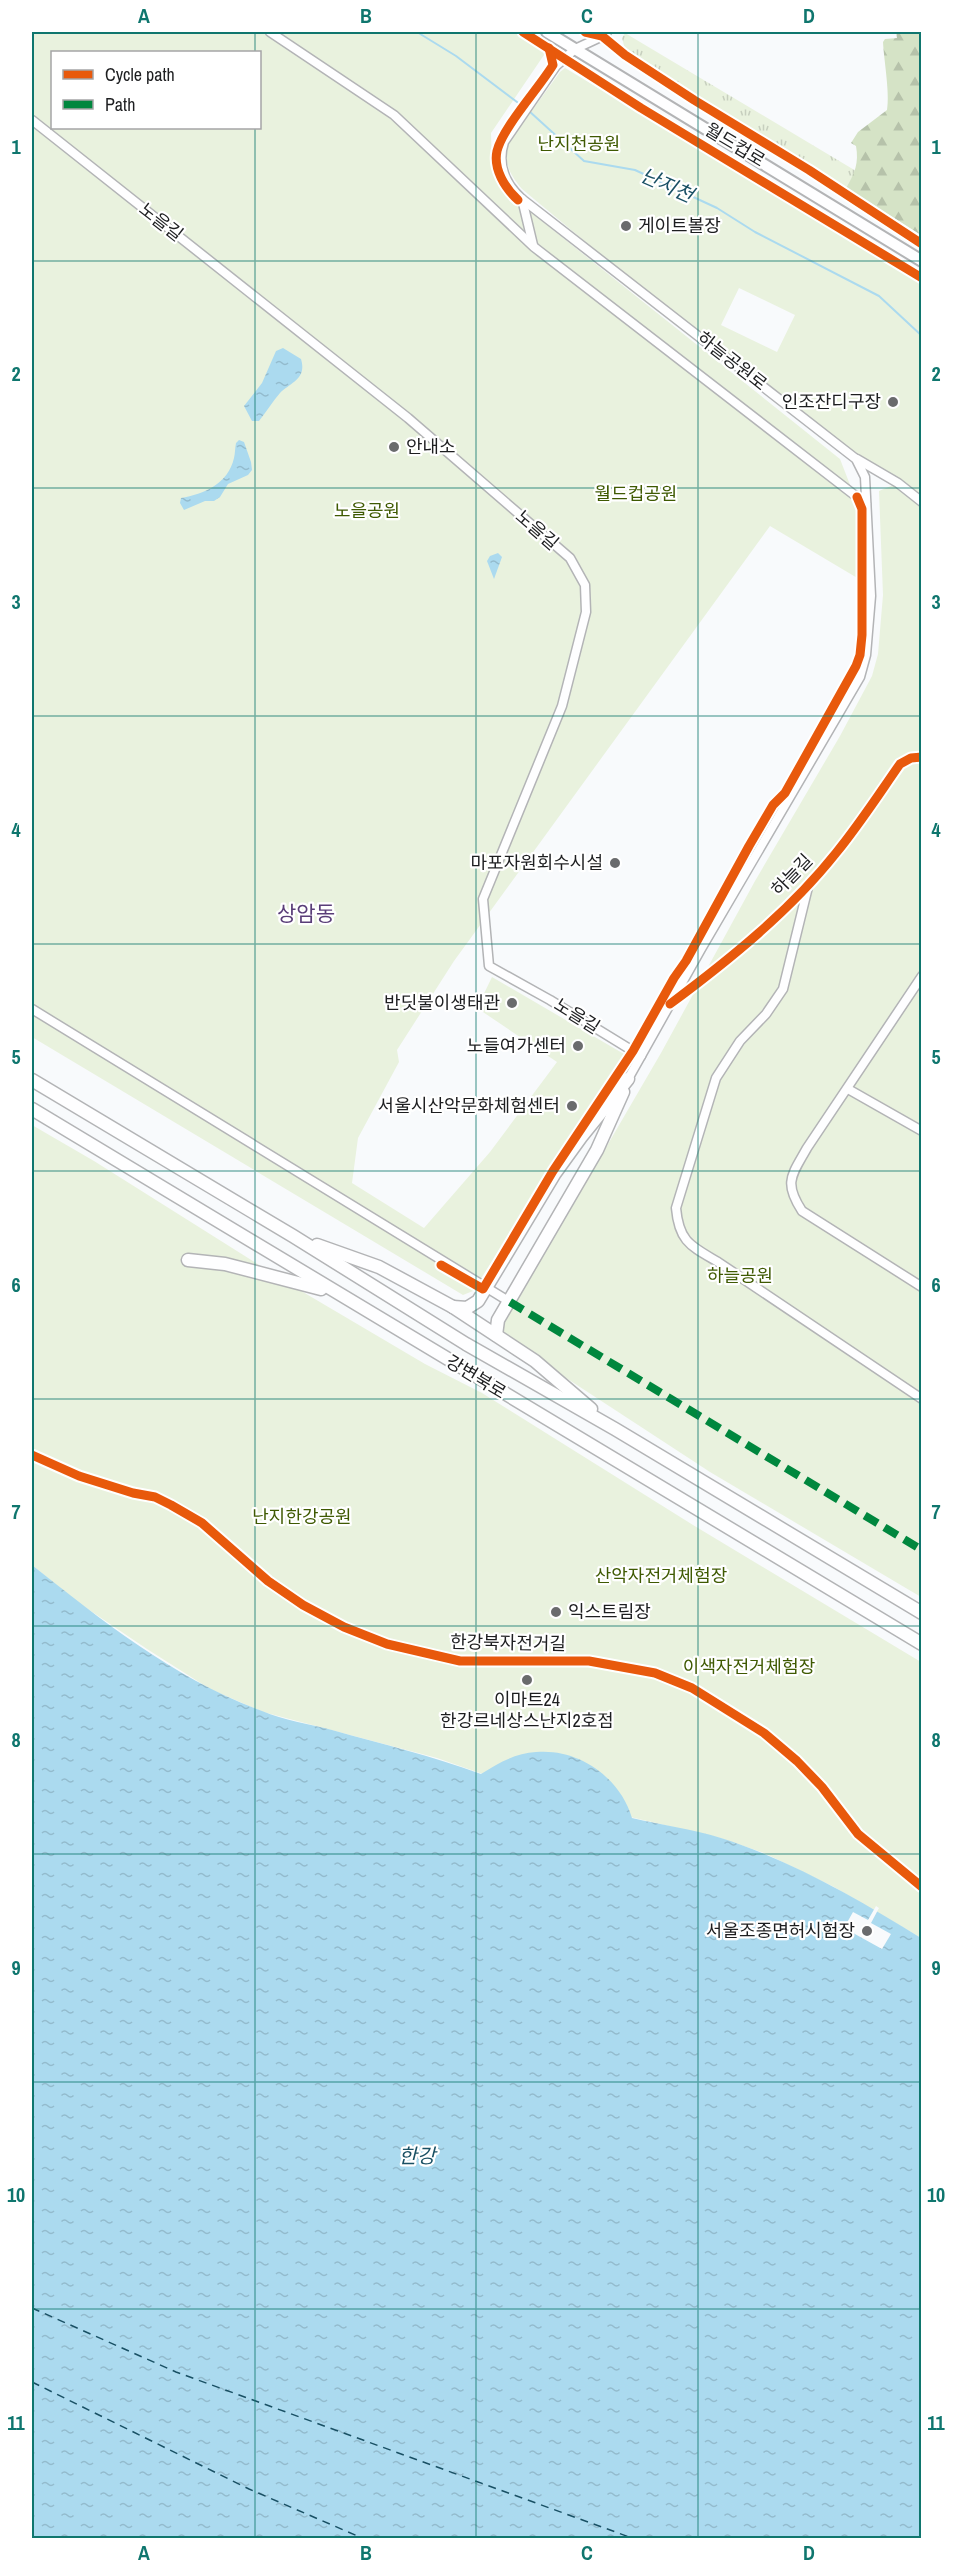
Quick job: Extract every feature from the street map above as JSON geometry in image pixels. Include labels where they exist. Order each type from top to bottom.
[{"type":"highway","points":[[453,1307],[467,1308],[478,1301],[555,1173],[628,1079]]},
{"type":"highway","points":[[496,1335],[498,1320],[598,1146],[628,1079]]},
{"type":"highway","name":"강변북로","points":[[32,1080],[294,1236],[466,1344],[615,1429],[921,1613]]},
{"type":"highway","name":"강변북로","points":[[32,1109],[921,1644]]},
{"type":"highway","points":[[581,1137],[594,1139],[598,1146]]},
{"type":"highway","points":[[294,1236],[379,1267],[453,1307],[535,1361],[615,1429]]},
{"type":"highway","points":[[188,1260],[225,1264],[337,1293]]},
{"type":"main road","name":"월드컵로","points":[[547,32],[921,261]]},
{"type":"street","points":[[270,32],[394,114],[534,247],[866,504]]},
{"type":"street","name":"하늘공원로","points":[[607,32],[575,49],[556,66],[504,142],[501,153],[502,171],[515,193],[856,459],[898,483],[921,502]]},
{"type":"street","name":"노을길","points":[[32,120],[408,418],[570,558],[585,585],[586,612],[562,706],[483,900],[489,966],[550,1000],[641,1056]]},
{"type":"street","points":[[522,199],[534,247]]},
{"type":"street","points":[[628,1079],[860,677],[866,655],[871,596],[865,477],[856,459]]},
{"type":"street","name":"하늘길","points":[[670,1004],[728,960],[809,883],[836,853],[900,764],[911,758],[921,757]]},
{"type":"street","points":[[809,883],[783,989],[766,1014],[740,1041],[716,1078],[676,1208],[677,1226],[688,1244],[921,1399]]},
{"type":"street","points":[[921,976],[807,1148],[791,1176],[792,1195],[802,1211],[921,1287]]},
{"type":"street","points":[[32,1009],[510,1302]]},
{"type":"street","points":[[848,1089],[921,1131]]},
{"type":"green space","name":"노을공원","points":[[32,32],[520,32],[548,49],[491,133],[492,172],[503,190],[840,459],[859,508],[859,579],[770,526],[454,961],[397,1050],[399,1062],[358,1138],[352,1183],[424,1228],[490,1152],[557,1062],[477,1008],[492,977],[624,1054],[473,1291],[463,1295],[32,1037]]},
{"type":"green space","points":[[896,32],[921,32],[921,235],[846,188],[857,163],[856,146],[851,143],[858,132],[887,110],[883,42],[885,39],[897,38]]},
{"type":"green space","points":[[625,33],[856,171],[846,188],[719,111],[625,49],[622,38]]},
{"type":"green space","name":"하늘공원","points":[[565,68],[921,282],[921,1597],[710,1472],[505,1338],[501,1328],[661,1053],[755,881],[840,736],[872,676],[878,654],[883,595],[879,491],[898,483],[856,459],[684,324],[522,189],[508,167],[509,142]],"holes":[[[739,288],[795,315],[777,352],[721,325]]]},
{"type":"green space","name":"난지한강공원","points":[[32,1125],[94,1161],[286,1282],[425,1364],[482,1393],[693,1525],[921,1662],[921,1938],[834,1887],[764,1853],[720,1838],[613,1813],[494,1778],[437,1758],[263,1712],[210,1689],[147,1649],[76,1601],[32,1565]]},
{"type":"water","points":[[283,348],[301,359],[300,376],[280,393],[259,421],[252,421],[244,406],[262,383],[276,351]]},
{"type":"water","points":[[239,440],[244,442],[252,470],[248,475],[228,484],[220,497],[214,501],[205,501],[184,510],[180,503],[181,498],[198,494],[214,486],[226,475],[231,467],[236,443]]},
{"type":"water","points":[[498,553],[502,557],[494,579],[487,561],[490,556]]},
{"type":"water","name":"한강","points":[[32,1565],[141,1647],[200,1683],[231,1698],[279,1717],[407,1750],[481,1774],[521,1754],[552,1752],[582,1760],[607,1778],[618,1790],[632,1818],[710,1835],[748,1847],[799,1869],[849,1895],[921,1938],[921,2538],[32,2538]]},
{"type":"pier","name":"서울조종면허시험장","points":[[876,1906],[879,1908],[871,1923],[891,1934],[882,1949],[844,1928],[853,1912],[868,1920]]},
{"type":"waterway","name":"난지천","points":[[417,32],[456,56],[525,108]]},
{"type":"waterway","name":"난지천","points":[[529,111],[584,161],[635,170],[717,208],[755,232],[879,296],[922,336]]},
{"type":"ferry route","points":[[32,2308],[176,2372],[632,2538]]},
{"type":"ferry route","points":[[32,2382],[249,2489],[362,2538]]},
{"type":"marked path","points":[[510,1302],[922,1550]]},
{"type":"cycle path","points":[[523,32],[641,108],[922,278]]},
{"type":"cycle path","points":[[585,32],[602,36],[625,55],[694,100],[809,170],[922,244]]},
{"type":"cycle path","points":[[518,200],[501,178],[497,165],[497,151],[506,131],[553,65],[549,48]]},
{"type":"cycle path","points":[[441,1265],[483,1289],[553,1171],[633,1051],[686,961],[749,846],[773,805],[785,793],[856,666],[860,655],[862,635],[862,509],[857,497]]},
{"type":"cycle path","points":[[670,1004],[779,915],[836,853],[900,764],[911,758],[922,757]]},
{"type":"cycle path","name":"한강북자전거길","points":[[32,1455],[79,1476],[133,1493],[155,1497],[171,1505],[202,1523],[268,1581],[303,1605],[344,1627],[387,1644],[460,1661],[589,1661],[655,1673],[692,1688],[764,1733],[797,1761],[822,1787],[858,1834],[922,1887]]},
{"type":"place","name":"게이트볼장","points":[[626,226]]},
{"type":"place","name":"인조잔디구장","points":[[893,402]]},
{"type":"place","name":"안내소","points":[[394,447]]},
{"type":"place","name":"마포자원회수시설","points":[[615,863]]},
{"type":"place","name":"반딧불이생태관","points":[[512,1003]]},
{"type":"place","name":"노들여가센터","points":[[578,1046]]},
{"type":"place","name":"서울시산악문화체험센터","points":[[572,1106]]},
{"type":"place","name":"익스트림장","points":[[556,1612]]},
{"type":"place","name":"이마트24 한강르네상스난지2호점","points":[[527,1680]]},
{"type":"place","name":"서울조종면허시험장","points":[[867,1931]]},
{"type":"district","name":"상암동","points":[[306,914]]},
{"type":"park label","name":"난지천공원","points":[[579,144]]},
{"type":"park label","name":"월드컵공원","points":[[636,494]]},
{"type":"park label","name":"산악자전거체험장","points":[[661,1576]]},
{"type":"park label","name":"이색자전거체험장","points":[[749,1667]]}]
